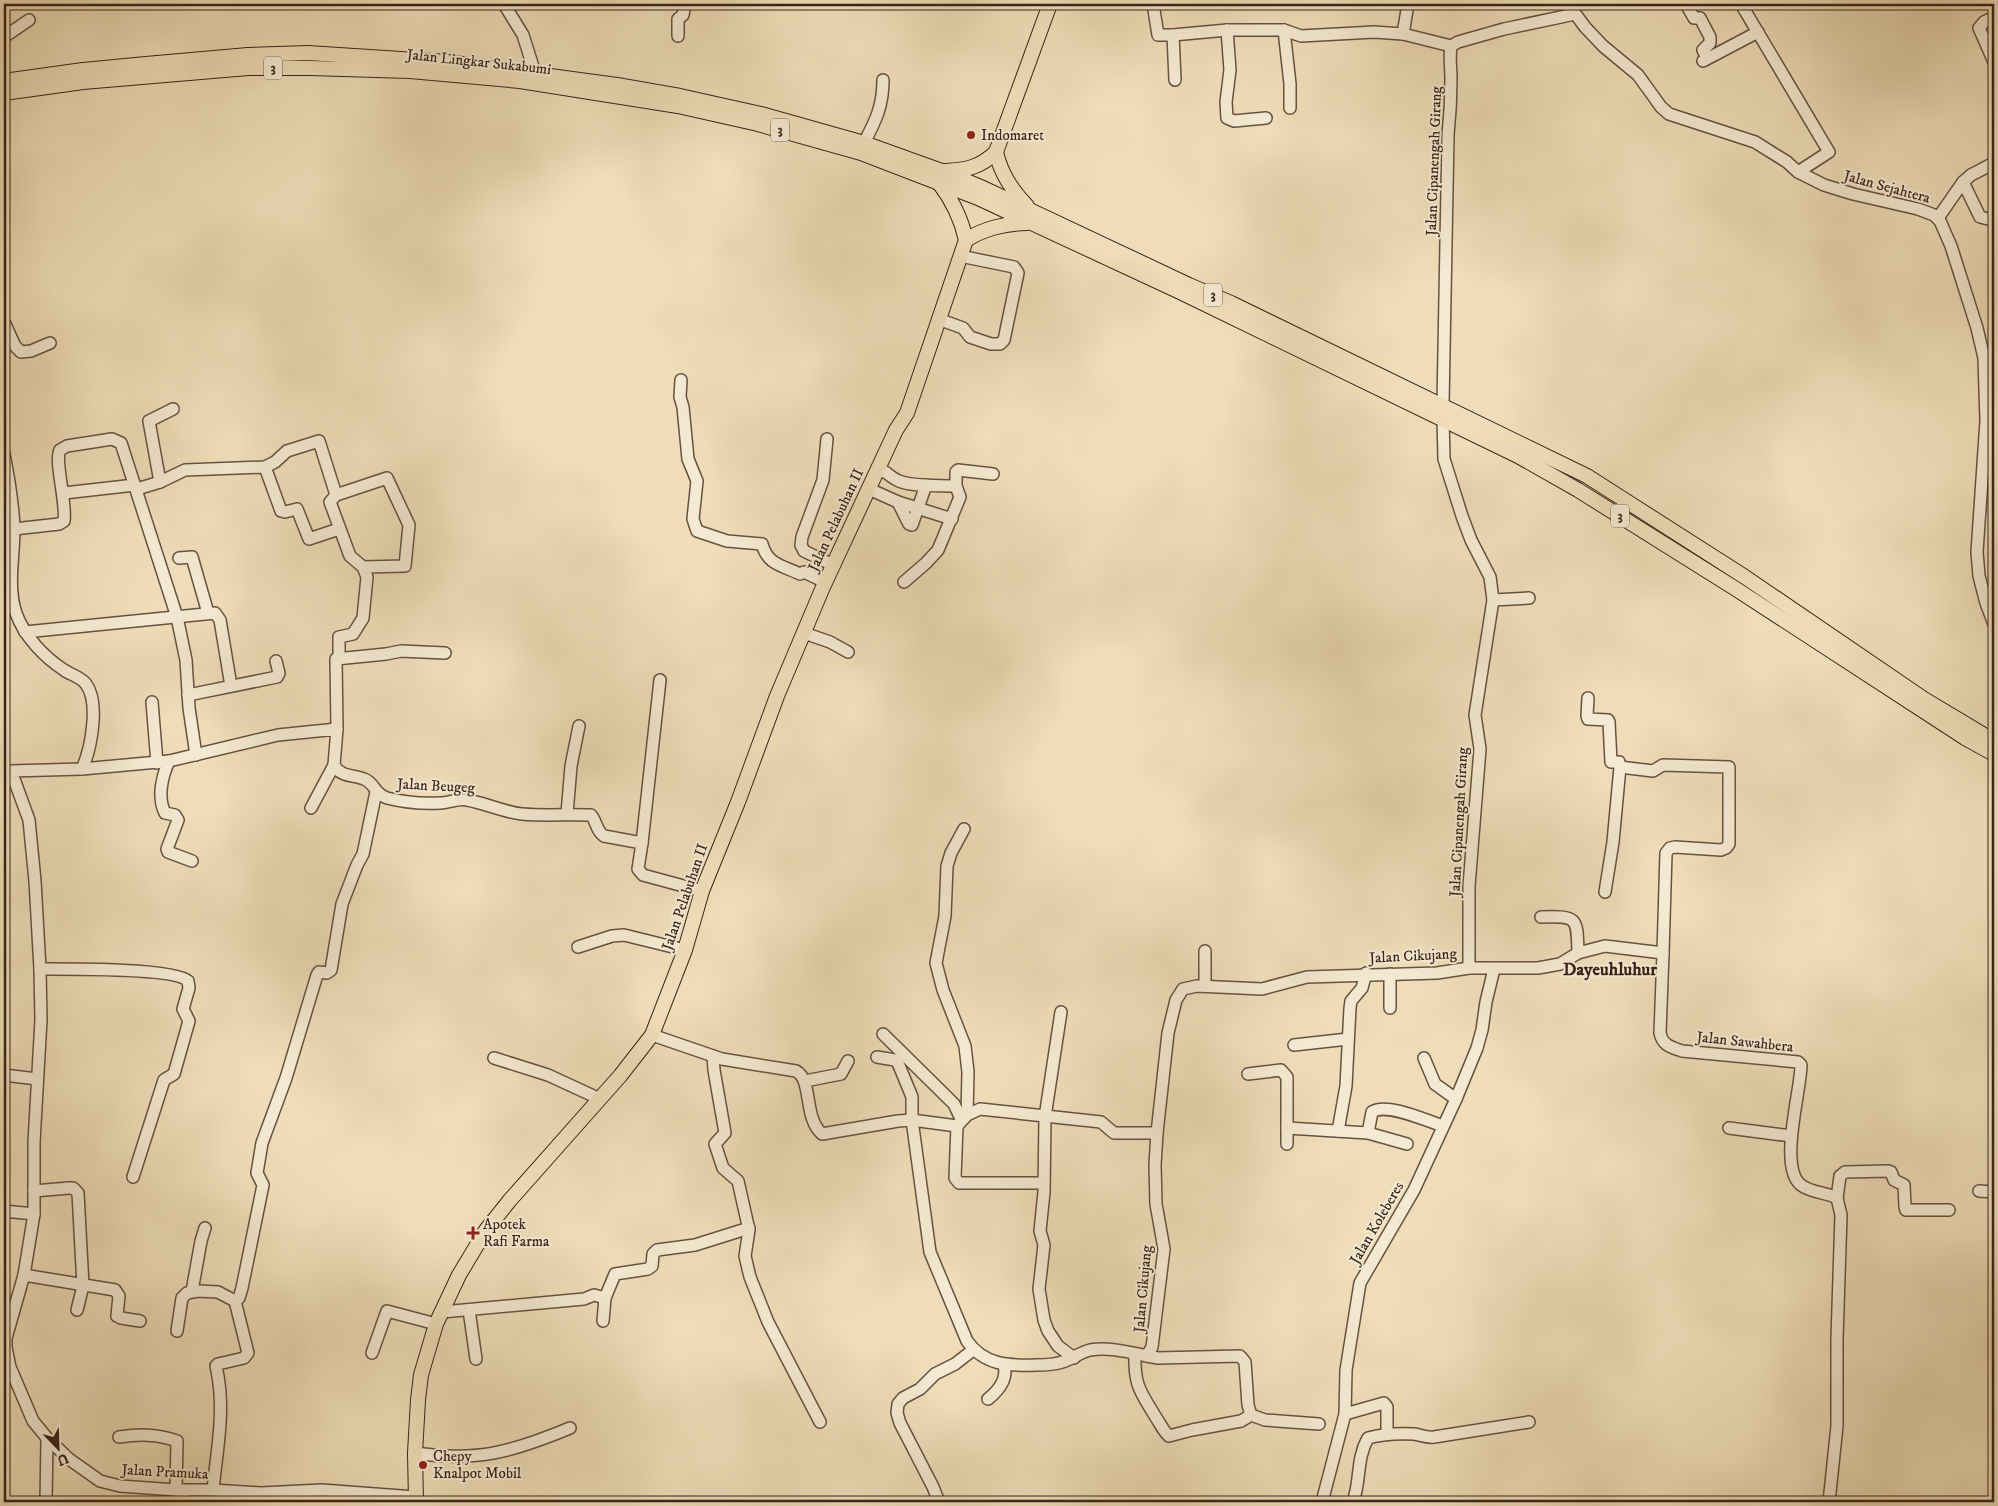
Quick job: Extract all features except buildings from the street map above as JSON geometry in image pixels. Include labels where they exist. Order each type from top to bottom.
[{"type":"main road","points":[[996,152],[998,163],[1006,180],[1031,218],[980,232],[966,240],[963,224],[938,174],[979,166],[996,152],[1050,4]]},
{"type":"main road","name":"Jalan Lingkar Sukabumi","points":[[4,81],[83,70],[248,55],[308,53],[424,60],[729,107],[864,143],[938,174]]},
{"type":"main road","name":"Jalan Lingkar Sukabumi","points":[[4,93],[83,82],[248,68],[392,70],[541,77]]},
{"type":"main road","name":"Jalan Lingkar Sukabumi","points":[[622,91],[758,124],[938,174]]},
{"type":"main road","name":"3","points":[[938,174],[983,188],[1031,218],[1229,308],[1443,411],[1578,490],[1969,733],[1994,754]]},
{"type":"main road","name":"Jalan Pelabuhan II","points":[[415,1500],[415,1453],[421,1375],[439,1318],[459,1275],[486,1230],[510,1200],[631,1064],[652,1035],[685,950],[702,891],[768,724],[776,698],[825,582],[896,430],[907,413],[966,240]]},
{"type":"main road","name":"3","points":[[1969,733],[1994,741]]},
{"type":"street","points":[[504,4],[523,35],[541,77]]},
{"type":"street","points":[[678,36],[678,19],[683,15],[685,4]]},
{"type":"street","points":[[1153,4],[1158,34],[1173,35],[1227,30],[1284,30],[1301,36],[1374,32],[1403,34],[1452,46],[1458,42],[1574,8]]},
{"type":"street","points":[[1403,34],[1408,4]]},
{"type":"street","points":[[1686,4],[1694,18],[1700,18],[1710,37],[1710,43],[1703,50],[1705,60],[1758,32]]},
{"type":"street","points":[[1741,4],[1829,152],[1798,172]]},
{"type":"street","name":"Jalan Sejahtera","points":[[1574,8],[1603,46],[1638,75],[1661,107],[1669,114],[1755,142],[1787,162],[1798,172],[1824,185],[1853,194],[1918,209],[1938,218],[1951,246],[1977,328],[1984,358],[1986,421],[1977,552],[1979,576],[1994,624]]},
{"type":"street","points":[[1994,17],[1984,22],[1979,28],[1994,62]]},
{"type":"street","points":[[4,37],[29,20]]},
{"type":"street","points":[[1227,30],[1230,70],[1226,102],[1227,118],[1234,121],[1266,118]]},
{"type":"street","points":[[1284,30],[1290,84],[1290,108]]},
{"type":"street","points":[[1173,35],[1174,80]]},
{"type":"street","name":"Jalan Cipanengah Girang","points":[[1452,46],[1449,59],[1451,110],[1448,135],[1443,411],[1444,459],[1471,540],[1490,577],[1493,600],[1475,715],[1480,748],[1469,886],[1470,968]]},
{"type":"street","points":[[864,143],[880,111],[883,98],[883,80]]},
{"type":"street","points":[[1938,218],[1964,182],[1994,162]]},
{"type":"street","points":[[1964,182],[1980,217],[1988,219],[1994,216]]},
{"type":"street","points":[[938,319],[963,328],[970,337],[991,344],[1000,344],[1004,340],[1018,273],[1014,267],[960,256]]},
{"type":"street","points":[[4,322],[15,346],[21,352],[31,351],[50,343]]},
{"type":"street","points":[[680,380],[680,397],[683,407],[688,459],[697,481],[693,519],[697,531],[722,540],[762,544],[764,552],[771,562],[800,574],[804,572],[825,582]]},
{"type":"street","points":[[160,482],[149,422],[173,409]]},
{"type":"street","points":[[14,529],[62,523],[65,518],[64,493],[58,457],[60,450],[67,446],[112,439],[121,443],[177,617],[186,660],[188,695],[196,755]]},
{"type":"street","points":[[827,439],[823,480],[802,537],[801,545],[804,551],[833,565]]},
{"type":"street","points":[[64,493],[136,487],[160,482],[185,470],[265,467],[275,462],[286,451],[320,442],[336,495]]},
{"type":"street","points":[[4,454],[14,529],[13,602],[15,612],[29,638],[57,666],[80,678],[89,689],[92,712],[92,736],[82,769]]},
{"type":"street","points":[[265,467],[281,511],[297,509],[309,539],[339,529]]},
{"type":"street","points":[[878,468],[887,471],[898,481],[926,485],[956,486]]},
{"type":"street","points":[[904,582],[938,550],[960,497],[955,476],[958,470],[993,474]]},
{"type":"street","points":[[339,657],[339,637],[352,634],[363,618],[368,582],[363,568],[350,556],[330,502],[336,495],[388,478],[410,528],[404,566],[363,568]]},
{"type":"street","points":[[898,502],[910,525],[926,485]]},
{"type":"street","points":[[869,489],[898,502],[952,519]]},
{"type":"street","points":[[179,558],[192,557],[208,613]]},
{"type":"street","points":[[1493,600],[1529,598]]},
{"type":"street","points":[[25,632],[215,613],[219,617],[231,686]]},
{"type":"street","points":[[804,633],[830,642],[848,652]]},
{"type":"street","points":[[311,808],[334,765],[337,703],[334,661],[339,657],[386,654],[400,651],[445,653]]},
{"type":"street","points":[[188,695],[277,677],[279,674],[276,661]]},
{"type":"street","points":[[660,680],[638,869],[643,875],[702,891]]},
{"type":"street","points":[[1588,698],[1588,719],[1608,720],[1609,722],[1611,762],[1619,762],[1620,767],[1613,842],[1605,892]]},
{"type":"street","points":[[152,702],[165,770],[161,801],[165,812],[175,816],[178,820],[167,849],[168,852],[192,861]]},
{"type":"street","points":[[567,814],[571,766],[579,726]]},
{"type":"street","points":[[8,771],[82,769],[163,762],[278,735],[337,730]]},
{"type":"street","name":"Jalan Beugeg","points":[[334,765],[343,774],[372,783],[376,792],[386,798],[440,803],[464,799],[522,814],[591,815],[600,833],[604,836],[642,843]]},
{"type":"street","points":[[1494,969],[1560,964],[1578,953],[1605,946],[1663,953],[1666,853],[1670,848],[1675,847],[1721,850],[1729,844],[1729,766],[1663,765],[1653,771],[1620,767]]},
{"type":"street","name":"Jalan Pramuka","points":[[8,771],[29,820],[36,881],[40,969],[41,1020],[34,1142],[34,1214],[24,1276],[6,1338],[6,1352],[14,1377],[33,1421],[47,1438],[69,1458],[100,1481],[120,1486],[213,1490],[260,1498],[322,1490],[415,1500]]},
{"type":"street","points":[[235,1301],[241,1295],[263,1185],[257,1173],[262,1143],[286,1078],[317,975],[319,972],[327,973],[331,970],[342,904],[363,854],[376,792]]},
{"type":"street","points":[[964,829],[951,853],[947,866],[945,916],[936,962],[946,997],[965,1046],[968,1072],[955,1178],[959,1183],[1044,1183]]},
{"type":"street","points":[[1542,917],[1569,917],[1574,920],[1577,925],[1578,953]]},
{"type":"street","points":[[578,946],[612,936],[624,935],[685,950]]},
{"type":"street","points":[[1205,951],[1205,986]]},
{"type":"street","name":"Jalan Sawahbera","points":[[1663,953],[1660,1033],[1664,1043],[1682,1051],[1798,1062],[1801,1065],[1801,1072],[1791,1136],[1793,1173],[1797,1182],[1802,1187],[1837,1198]]},
{"type":"street","name":"Jalan Cikujang","points":[[971,1346],[987,1360],[1004,1365],[1061,1363],[1085,1352],[1116,1349],[1147,1356],[1153,1342],[1164,1249],[1156,1204],[1155,1165],[1157,1133],[1168,1033],[1176,1000],[1183,988],[1205,986],[1262,989],[1307,977],[1437,973],[1470,968],[1494,969]]},
{"type":"street","points":[[40,969],[137,971],[181,976],[188,981],[189,988],[183,1009],[189,1021],[182,1047],[174,1072],[164,1080],[133,1177]]},
{"type":"street","name":"Jalan Koleberes","points":[[1322,1502],[1344,1414],[1346,1370],[1360,1283],[1414,1190],[1456,1099],[1480,1039],[1494,969]]},
{"type":"street","points":[[1338,1131],[1346,1086],[1348,1024],[1352,1001],[1362,988],[1366,974]]},
{"type":"street","points":[[1390,974],[1390,1008]]},
{"type":"street","points":[[1061,1012],[1045,1116],[1044,1183],[1040,1231],[1044,1244],[1039,1288],[1045,1325],[1058,1346],[1074,1358]]},
{"type":"street","points":[[883,1034],[954,1104],[961,1120]]},
{"type":"street","points":[[652,1035],[713,1056],[760,1066],[792,1069],[801,1074],[805,1081],[813,1124],[822,1134],[898,1121],[961,1120],[980,1109],[1101,1122],[1114,1133],[1157,1133]]},
{"type":"street","points":[[1294,1045],[1348,1039]]},
{"type":"street","points":[[713,1056],[715,1079],[725,1132],[715,1144],[723,1168],[738,1181],[749,1228],[745,1256],[750,1277],[768,1322],[820,1422]]},
{"type":"street","points":[[877,1056],[895,1060],[898,1063],[912,1097],[912,1120],[927,1241],[937,1272],[971,1346],[955,1364],[935,1374],[898,1404],[897,1412],[900,1423],[939,1502]]},
{"type":"street","points":[[494,1058],[548,1075],[600,1100]]},
{"type":"street","points":[[1424,1058],[1435,1084],[1456,1099]]},
{"type":"street","points":[[805,1081],[841,1074],[848,1061]]},
{"type":"street","points":[[1248,1074],[1281,1070],[1287,1077],[1287,1144]]},
{"type":"street","points":[[4,1075],[37,1079]]},
{"type":"street","points":[[1368,1133],[1372,1112],[1383,1109],[1405,1113],[1443,1126]]},
{"type":"street","points":[[1287,1128],[1368,1133],[1408,1144]]},
{"type":"street","points":[[1729,1128],[1791,1136]]},
{"type":"street","points":[[1829,1502],[1837,1426],[1837,1339],[1841,1215],[1837,1198],[1840,1176],[1845,1172],[1888,1171],[1896,1182],[1904,1185],[1906,1210],[1949,1210]]},
{"type":"street","points":[[34,1191],[73,1188],[78,1194],[83,1286],[77,1310]]},
{"type":"street","points":[[1979,1192],[1994,1192]]},
{"type":"street","points":[[4,1211],[34,1214]]},
{"type":"street","points":[[192,1291],[205,1228]]},
{"type":"street","points":[[604,1321],[605,1298],[616,1274],[648,1269],[652,1266],[653,1254],[657,1250],[695,1245],[749,1228]]},
{"type":"street","points":[[24,1276],[117,1292],[119,1296],[117,1316],[140,1321]]},
{"type":"street","points":[[177,1331],[184,1295],[192,1291],[218,1292],[235,1301],[248,1353],[244,1358],[217,1365],[221,1388],[221,1422],[213,1490]]},
{"type":"street","points":[[372,1354],[386,1311],[439,1318],[469,1310],[584,1299],[594,1295],[605,1298]]},
{"type":"street","points":[[469,1310],[476,1359]]},
{"type":"street","points":[[1135,1354],[1134,1371],[1140,1391],[1169,1436],[1241,1421],[1251,1415]]},
{"type":"street","points":[[1147,1356],[1158,1358],[1198,1356],[1222,1358],[1240,1356],[1243,1358],[1248,1382],[1248,1405],[1251,1415]]},
{"type":"street","points":[[988,1398],[997,1392],[1004,1379],[1004,1365]]},
{"type":"street","points":[[1344,1414],[1384,1403],[1387,1407],[1387,1434]]},
{"type":"street","points":[[1251,1415],[1265,1420],[1319,1424]]},
{"type":"street","points":[[1353,1502],[1357,1491],[1360,1458],[1370,1437],[1387,1434],[1413,1434],[1434,1438],[1529,1422]]},
{"type":"street","points":[[415,1453],[472,1457],[495,1454],[530,1444],[570,1428]]},
{"type":"street","points":[[119,1437],[143,1434],[163,1436],[177,1441],[182,1502]]},
{"type":"street","points":[[46,1502],[47,1438]]},
{"type":"place","name":"Indomaret","points":[[971,135]]},
{"type":"place","name":"Apotek Rafi Farma","points":[[473,1233]]},
{"type":"place","name":"Chepy Knalpot Mobil","points":[[423,1465]]},
{"type":"district","name":"Dayeuhluhur","points":[[1610,970]]}]
